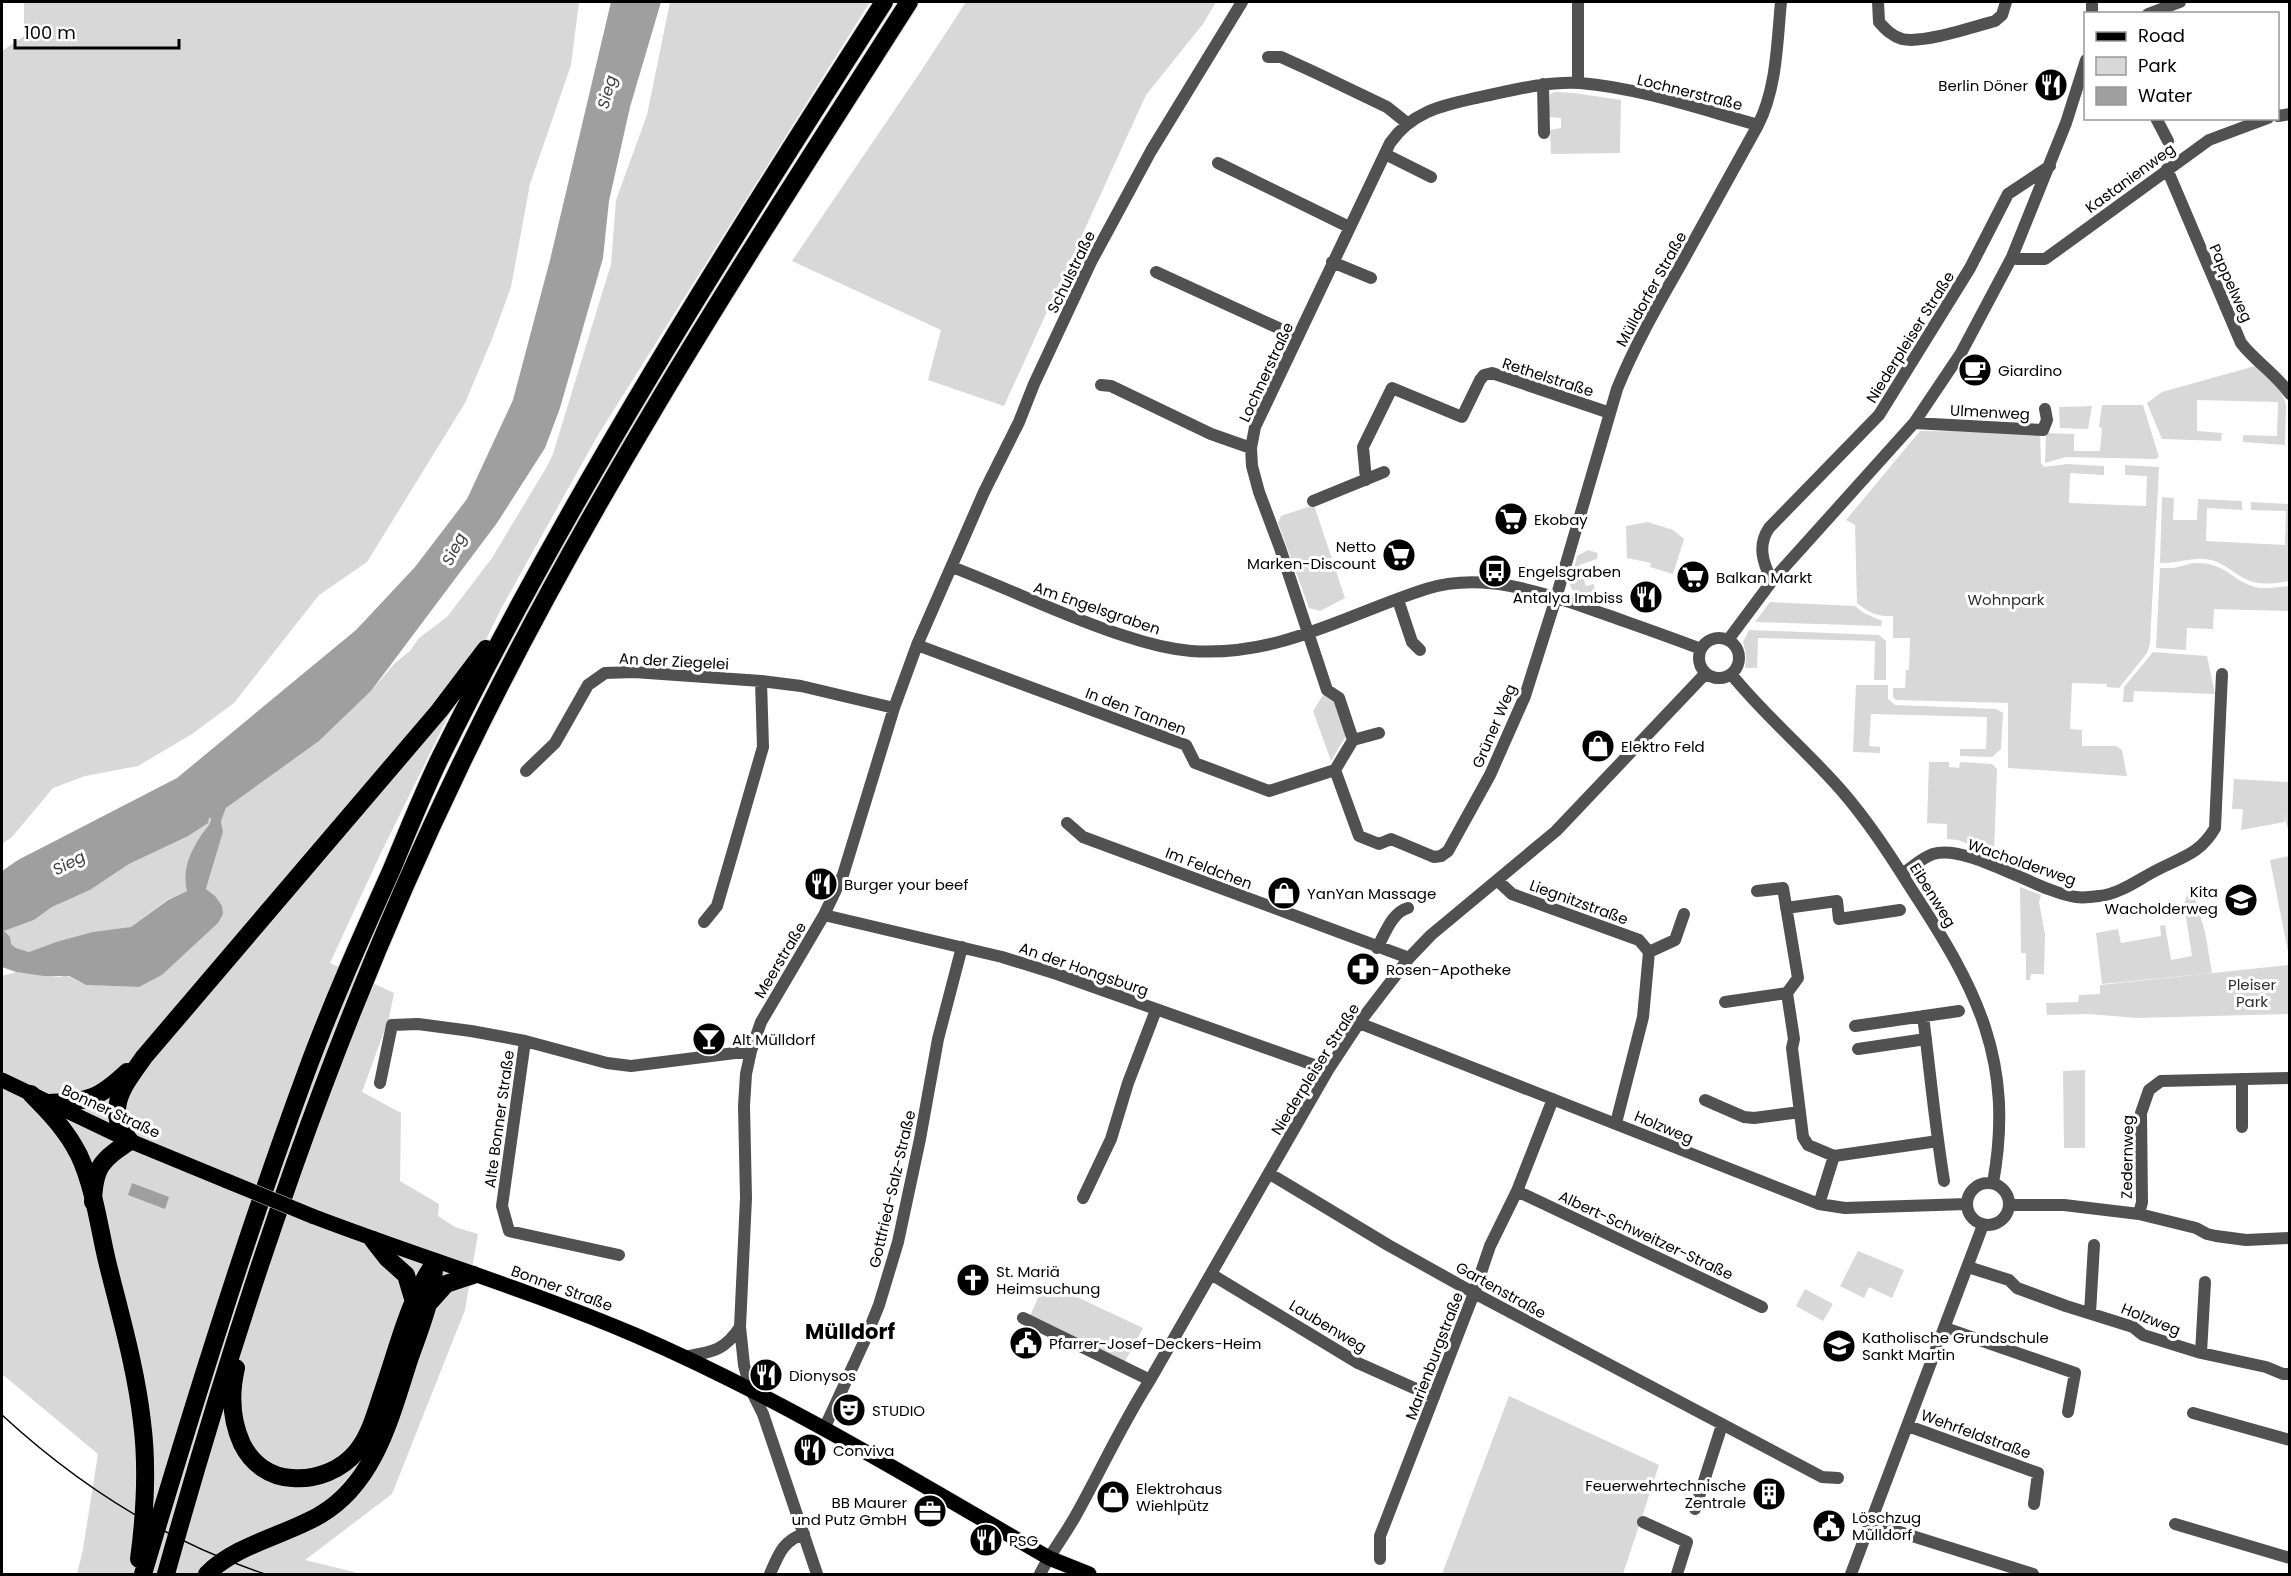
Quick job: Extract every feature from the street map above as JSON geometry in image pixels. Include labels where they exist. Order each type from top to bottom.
[{"type":"highway","points":[[143,1575],[269,1174],[350,963],[438,763],[526,590],[670,339],[884,2]]},
{"type":"highway","points":[[166,1575],[232,1350],[305,1133],[373,961],[459,768],[540,608],[610,481],[773,215],[909,2]]},
{"type":"highway","points":[[93,1202],[94,1181],[99,1167],[107,1157],[130,1141],[121,1130],[117,1115],[119,1099],[123,1087],[144,1057],[439,711],[471,670],[526,590]]},
{"type":"highway","points":[[49,1102],[81,1102],[99,1096],[144,1057]]},
{"type":"highway","points":[[31,1095],[62,1126],[85,1173],[142,1422],[145,1506],[136,1575]]},
{"type":"highway","points":[[373,1239],[387,1258],[406,1275],[421,1303]]},
{"type":"highway","points":[[207,1575],[234,1554],[320,1515],[350,1491],[380,1446],[421,1303],[426,1275],[435,1262]]},
{"type":"highway","points":[[256,1282],[234,1376],[232,1405],[236,1430],[247,1454],[262,1469],[281,1478],[308,1480],[336,1469],[357,1452],[371,1428],[421,1303],[446,1284],[473,1275]]},
{"type":"main road","name":"Bonner Straße","points":[[2,1080],[130,1141],[312,1216],[577,1311],[683,1357],[750,1388],[1049,1558],[1089,1575]]},
{"type":"street","name":"Schulstraße","points":[[952,567],[984,492],[1019,422],[1034,384],[1091,262],[1151,151],[1242,2]]},
{"type":"street","points":[[1578,2],[1578,83]]},
{"type":"street","name":"Mülldorfer Straße","points":[[1556,597],[1610,413],[1626,367],[1758,125],[1769,99],[1781,2]]},
{"type":"street","points":[[1878,2],[1879,22],[1889,33],[1903,39],[1921,39],[1995,21],[2001,15],[2006,2]]},
{"type":"street","points":[[2153,12],[2180,2]]},
{"type":"street","points":[[1268,57],[1281,57],[1330,79],[1387,107],[1407,123]]},
{"type":"street","points":[[1728,640],[1772,581],[1914,423],[1961,353],[2012,257],[2050,165],[2079,87],[2084,64]]},
{"type":"street","name":"Lochnerstraße","points":[[1309,634],[1259,492],[1252,466],[1251,448],[1256,427],[1332,262],[1397,133],[1407,123],[1428,111],[1455,103],[1543,84],[1578,83],[1641,94],[1758,125]]},
{"type":"street","points":[[1543,84],[1544,133]]},
{"type":"street","points":[[2157,120],[2168,141]]},
{"type":"street","name":"Kastanienweg","points":[[2012,257],[2045,259],[2209,140],[2263,120]]},
{"type":"street","points":[[1385,154],[1431,177]]},
{"type":"street","points":[[1218,163],[1349,227]]},
{"type":"street","name":"Niederpleiser Straße","points":[[1772,581],[1762,558],[1763,537],[1769,528],[1878,415],[1970,268],[2008,194],[2050,165]]},
{"type":"street","name":"Pappelweg","points":[[2167,169],[2241,343],[2249,354],[2279,379],[2289,394]]},
{"type":"street","points":[[1332,262],[1371,278]]},
{"type":"street","points":[[1156,272],[1298,337]]},
{"type":"street","name":"Rethelstraße","points":[[1366,480],[1363,447],[1392,388],[1462,417],[1480,380],[1484,375],[1492,373],[1610,413]]},
{"type":"street","points":[[1101,385],[1111,386],[1211,434],[1251,448]]},
{"type":"street","name":"Ulmenweg","points":[[1914,423],[2043,430],[2047,420],[2045,410]]},
{"type":"street","points":[[1313,501],[1384,472]]},
{"type":"street","name":"Am Engelsgraben","points":[[952,567],[1073,618],[1140,641],[1191,651],[1248,649],[1309,634],[1427,589],[1471,583],[1495,583],[1556,597],[1701,649]]},
{"type":"street","name":"Meerstraße","points":[[817,1575],[763,1414],[750,1388],[744,1365],[740,1327],[746,1198],[744,1106],[746,1074],[761,1022],[824,915],[846,866],[894,708],[917,645],[952,567]]},
{"type":"street","name":"Grüner Weg","points":[[1335,770],[1359,836],[1378,844],[1391,839],[1434,857],[1441,856],[1448,851],[1490,775],[1525,696],[1556,597]]},
{"type":"street","points":[[1398,600],[1412,642],[1420,651]]},
{"type":"street","points":[[1309,634],[1327,690],[1340,698],[1353,740]]},
{"type":"street","points":[[1716,638],[1728,640],[1737,650],[1738,663],[1731,674],[1716,678],[1706,673],[1699,662],[1701,649],[1716,638]]},
{"type":"street","name":"In den Tannen","points":[[917,645],[1186,745],[1196,763],[1269,791],[1335,770]]},
{"type":"street","name":"An der Ziegelei","points":[[526,771],[555,743],[588,685],[605,673],[634,672],[761,681],[801,686],[894,708]]},
{"type":"street","name":"Niederpleiser Straße","points":[[1040,1575],[1121,1434],[1126,1418],[1329,1070],[1359,1023],[1409,958],[1431,935],[1556,831],[1706,673]]},
{"type":"street","name":"Eibenweg","points":[[1731,674],[1848,798],[1902,873],[1971,988],[1988,1034],[1995,1063],[1999,1099],[1999,1135],[1993,1183]]},
{"type":"street","name":"Wacholderweg","points":[[1902,873],[1934,854],[1948,853],[1964,855],[2076,897],[2101,896],[2124,888],[2189,855],[2206,843],[2215,828],[2222,674]]},
{"type":"street","points":[[704,922],[717,906],[763,747],[761,681]]},
{"type":"street","points":[[1335,770],[1353,740],[1379,733]]},
{"type":"street","name":"Im Feldchen","points":[[1067,823],[1083,837],[1409,958]]},
{"type":"street","name":"Liegnitzstraße","points":[[1498,881],[1512,894],[1639,940],[1649,952]]},
{"type":"street","points":[[1757,891],[1783,888],[1797,978],[1787,993],[1805,1141],[1834,1156],[1938,1141]]},
{"type":"street","points":[[1786,908],[1837,901],[1839,919],[1900,910]]},
{"type":"street","points":[[1377,948],[1393,918],[1403,909],[1408,908]]},
{"type":"street","points":[[1616,1123],[1643,1017],[1649,952],[1675,940],[1684,914]]},
{"type":"street","name":"An der Hongsburg","points":[[824,915],[962,947],[1057,974],[1329,1070]]},
{"type":"street","name":"Gottfried-Salz-Straße","points":[[824,1429],[879,1305],[898,1242],[938,1040],[962,947]]},
{"type":"street","points":[[1725,1002],[1787,993]]},
{"type":"street","points":[[1083,1198],[1111,1139],[1128,1083],[1156,1010]]},
{"type":"street","points":[[1855,1026],[1959,1011]]},
{"type":"street","points":[[1923,1016],[1934,1089],[1933,1114],[1944,1181]]},
{"type":"street","name":"Holzweg","points":[[1359,1023],[1819,1204],[1845,1208],[1967,1204]]},
{"type":"street","name":"Alte Bonner Straße","points":[[380,1083],[392,1025],[418,1024],[525,1041],[607,1063],[631,1066],[751,1051]]},
{"type":"street","points":[[1858,1049],[1926,1039]]},
{"type":"street","name":"Alte Bonner Straße","points":[[525,1041],[502,1206],[509,1231],[619,1255]]},
{"type":"street","name":"Zedernweg","points":[[2139,1214],[2142,1202],[2141,1113],[2149,1090],[2161,1081],[2289,1078]]},
{"type":"street","points":[[2242,1079],[2242,1127]]},
{"type":"street","name":"Marienburgstraße","points":[[1380,1559],[1380,1536],[1490,1246],[1517,1191],[1553,1100]]},
{"type":"street","points":[[1705,1100],[1744,1117],[1755,1118],[1800,1112]]},
{"type":"street","points":[[1819,1204],[1834,1156]]},
{"type":"street","name":"Gartenstraße","points":[[1270,1174],[1388,1245],[1474,1293],[1822,1476],[1838,1478]]},
{"type":"street","points":[[1986,1183],[1993,1183],[2005,1191],[2010,1205],[2003,1220],[1983,1225],[1971,1216],[1967,1204],[1975,1188],[1986,1183]]},
{"type":"street","name":"Albert-Schweitzer-Straße","points":[[1517,1191],[1762,1307]]},
{"type":"street","name":"Zedernweg","points":[[2010,1205],[2064,1205],[2139,1214],[2196,1228],[2206,1234],[2246,1240],[2289,1238]]},
{"type":"street","name":"Wehrfeldstraße","points":[[1851,1575],[1983,1225]]},
{"type":"street","points":[[2090,1313],[2094,1245]]},
{"type":"street","name":"Holzweg","points":[[1968,1267],[2009,1280],[2017,1288],[2133,1327],[2143,1335],[2201,1353],[2289,1374]]},
{"type":"street","name":"Laubenweg","points":[[1211,1274],[1358,1363],[1434,1397]]},
{"type":"street","name":"Holzweg","points":[[2201,1353],[2205,1282]]},
{"type":"street","points":[[1023,1318],[1150,1380]]},
{"type":"street","points":[[683,1357],[725,1346],[740,1327]]},
{"type":"street","points":[[1945,1328],[2075,1373],[2068,1412]]},
{"type":"street","points":[[2193,1413],[2289,1440]]},
{"type":"street","points":[[1695,1509],[1722,1425]]},
{"type":"street","name":"Wehrfeldstraße","points":[[1908,1426],[2038,1473],[2034,1504]]},
{"type":"street","points":[[1643,1522],[1687,1542],[1677,1575]]},
{"type":"street","points":[[1871,1523],[2033,1575]]},
{"type":"street","points":[[2175,1524],[2289,1558]]},
{"type":"street","points":[[770,1575],[785,1544],[793,1537],[804,1534]]},
{"type":"green space","points":[[24,2],[579,2],[571,65],[530,184],[511,287],[492,339],[465,403],[367,562],[319,595],[234,703],[192,734],[138,766],[85,776],[53,788],[12,837],[2,844],[2,51],[24,36]]},
{"type":"green space","points":[[670,2],[870,2],[598,435],[502,607],[379,857],[330,963],[394,993],[389,1018],[362,1092],[401,1113],[400,1181],[439,1204],[438,1216],[455,1227],[478,1234],[465,1310],[392,1494],[305,1560],[362,1574],[77,1574],[98,1454],[2,1374],[2,976],[16,972],[60,977],[65,975],[86,985],[139,987],[162,975],[218,923],[206,890],[223,832],[221,821],[226,808],[319,741],[371,691],[395,663],[410,651],[419,638],[447,617],[492,558],[553,454],[611,264],[616,200],[647,115]]},
{"type":"green space","points":[[966,2],[1216,2],[1203,24],[1146,95],[1004,406],[928,380],[941,330],[792,261]]},
{"type":"green space","points":[[1555,92],[1621,100],[1620,153],[1551,154],[1550,130],[1561,128],[1561,118],[1548,117],[1550,94]]},
{"type":"green space","points":[[2259,365],[2278,381],[2286,405],[2285,445],[2243,442],[2243,435],[2277,436],[2278,402],[2197,400],[2197,431],[2222,433],[2221,441],[2162,439],[2147,403],[2162,392]]},
{"type":"green space","points":[[2102,405],[2143,405],[2159,457],[2155,459],[2066,457],[2045,463],[2046,433],[2074,434],[2074,451],[2100,451],[2102,428],[2099,427]]},
{"type":"green space","points":[[2092,406],[2088,429],[2060,428],[2059,407]]},
{"type":"green space","name":"Wohnpark","points":[[1920,431],[2040,432],[2041,463],[2044,467],[2067,464],[2104,466],[2104,475],[2070,473],[2069,503],[2146,506],[2147,476],[2125,475],[2125,465],[2159,467],[2150,644],[2147,653],[2119,688],[2107,687],[2107,684],[2072,683],[2070,729],[2082,730],[2082,746],[2116,746],[2122,750],[2127,776],[2008,768],[2008,703],[1896,700],[1893,697],[1893,688],[1905,688],[1906,670],[1909,670],[1910,638],[1893,638],[1893,616],[1874,614],[1857,603],[1855,525],[1846,520]]},
{"type":"green space","points":[[2162,497],[2174,498],[2173,520],[2197,520],[2198,499],[2242,501],[2242,510],[2207,508],[2206,541],[2285,545],[2286,511],[2251,510],[2251,502],[2289,504],[2289,581],[2253,582],[2221,564],[2205,559],[2160,563]]},
{"type":"green space","points":[[1314,505],[1345,598],[1320,611],[1309,608],[1278,523],[1281,516]]},
{"type":"green space","points":[[1648,522],[1673,530],[1684,539],[1673,574],[1650,567],[1651,563],[1627,558],[1626,526]]},
{"type":"green space","points":[[1588,550],[1598,553],[1597,559],[1579,565],[1586,586],[1594,584],[1595,598],[1593,601],[1577,596],[1570,586],[1577,556]]},
{"type":"green space","points":[[2193,563],[2213,565],[2255,587],[2289,586],[2289,611],[2214,609],[2213,629],[2187,628],[2186,650],[2156,648],[2160,568],[2174,568]]},
{"type":"green space","points":[[1770,602],[1855,606],[1882,621],[1881,626],[1755,622]]},
{"type":"green space","points":[[1749,630],[1879,635],[1886,641],[1886,680],[1874,680],[1875,641],[1758,638],[1757,668],[1745,668],[1746,655],[1743,642]]},
{"type":"green space","points":[[2153,652],[2207,656],[2215,694],[2134,691],[2133,702],[2123,702],[2124,687]]},
{"type":"green space","points":[[1856,685],[1888,685],[1888,699],[1895,705],[1996,709],[2003,713],[2001,749],[1992,757],[1960,756],[1960,749],[1986,749],[1987,717],[1871,714],[1869,746],[1880,747],[1880,753],[1853,752]]},
{"type":"green space","points":[[1323,695],[1335,703],[1347,734],[1331,761],[1313,711]]},
{"type":"green space","points":[[1929,762],[1949,762],[1949,767],[1959,768],[1960,762],[1992,764],[1997,769],[1994,854],[1958,840],[1947,839],[1947,824],[1927,823]]},
{"type":"green space","points":[[2234,779],[2289,782],[2289,832],[2283,813],[2285,822],[2241,830],[2243,809],[2232,809]]},
{"type":"green space","points":[[211,817],[211,823],[193,849],[187,891],[167,900],[131,927],[56,942],[29,952],[11,944],[4,931],[34,920],[52,907],[90,890],[129,864],[170,844]]},
{"type":"green space","name":"Pleiser Park","points":[[2290,856],[2289,957],[2270,860]]},
{"type":"green space","points":[[2191,885],[2205,932],[2212,973],[2102,984],[2096,933],[2118,929],[2121,943],[2161,936],[2160,926],[2165,925],[2171,960],[2192,956],[2184,904]]},
{"type":"green space","points":[[2020,887],[2041,895],[2039,902],[2045,934],[2044,974],[2031,974],[2030,980],[2026,980],[2026,953],[2021,953]]},
{"type":"green space","name":"Pleiser Park","points":[[2289,965],[2289,1014],[2137,1018],[2089,1014],[2047,1015],[2046,1003],[2078,1002],[2079,995],[2100,994],[2100,985]]},
{"type":"green space","points":[[2085,1070],[2085,1148],[2064,1148],[2063,1071]]},
{"type":"green space","points":[[1858,1251],[1904,1270],[1892,1298],[1869,1287],[1864,1298],[1840,1286]]},
{"type":"green space","points":[[1045,1282],[1143,1328],[1124,1363],[1030,1316]]},
{"type":"green space","points":[[1805,1289],[1833,1304],[1823,1321],[1796,1306]]},
{"type":"green space","points":[[1509,1396],[1659,1465],[1623,1574],[1442,1574]]},
{"type":"water","name":"Sieg","points":[[611,2],[661,2],[630,107],[609,201],[603,258],[560,408],[545,448],[497,523],[371,691],[319,741],[226,808],[221,821],[223,832],[206,889],[222,906],[223,914],[218,923],[162,975],[139,987],[86,985],[69,976],[44,976],[16,972],[2,967],[2,871],[18,860],[177,778],[356,630],[415,567],[467,499],[513,400],[550,260]],"holes":[[[211,818],[188,861],[187,891],[168,900],[131,927],[93,932],[29,952],[11,944],[10,937],[4,931],[34,920],[52,907],[90,890],[129,864],[188,836],[208,823]]]},
{"type":"water","points":[[132,1183],[169,1197],[165,1209],[128,1195]]},
{"type":"tram line","points":[[2,1415],[62,1465],[125,1509],[193,1545],[265,1574]]},
{"type":"place","name":"Berlin Döner","points":[[2051,85]]},
{"type":"place","name":"Giardino","points":[[1975,370]]},
{"type":"place","name":"Ekobay","points":[[1511,519]]},
{"type":"place","name":"Netto Marken-Discount","points":[[1399,555]]},
{"type":"place","name":"Engelsgraben","points":[[1495,571]]},
{"type":"place","name":"Balkan Markt","points":[[1693,577]]},
{"type":"place","name":"Antalya Imbiss","points":[[1646,597]]},
{"type":"place","name":"Elektro Feld","points":[[1598,746]]},
{"type":"place","name":"Burger your beef","points":[[821,884]]},
{"type":"place","name":"YanYan Massage","points":[[1284,893]]},
{"type":"place","name":"Kita Wacholderweg","points":[[2241,900]]},
{"type":"place","name":"Rosen-Apotheke","points":[[1363,969]]},
{"type":"place","name":"Alt Mülldorf","points":[[709,1039]]},
{"type":"place","name":"St. Mariä Heimsuchung","points":[[973,1280]]},
{"type":"place","name":"Pfarrer-Josef-Deckers-Heim","points":[[1026,1343]]},
{"type":"place","name":"Katholische Grundschule Sankt Martin","points":[[1839,1346]]},
{"type":"place","name":"Dionysos","points":[[766,1375]]},
{"type":"place","name":"STUDIO","points":[[849,1410]]},
{"type":"place","name":"Conviva","points":[[810,1450]]},
{"type":"place","name":"Feuerwehrtechnische Zentrale","points":[[1769,1494]]},
{"type":"place","name":"Elektrohaus Wiehlpütz","points":[[1113,1497]]},
{"type":"place","name":"BB Maurer und Putz GmbH","points":[[930,1511]]},
{"type":"place","name":"Löschzug Mülldorf","points":[[1829,1526]]},
{"type":"place","name":"PSG","points":[[986,1540]]},
{"type":"district","name":"Mülldorf","points":[[850,1331]]}]
